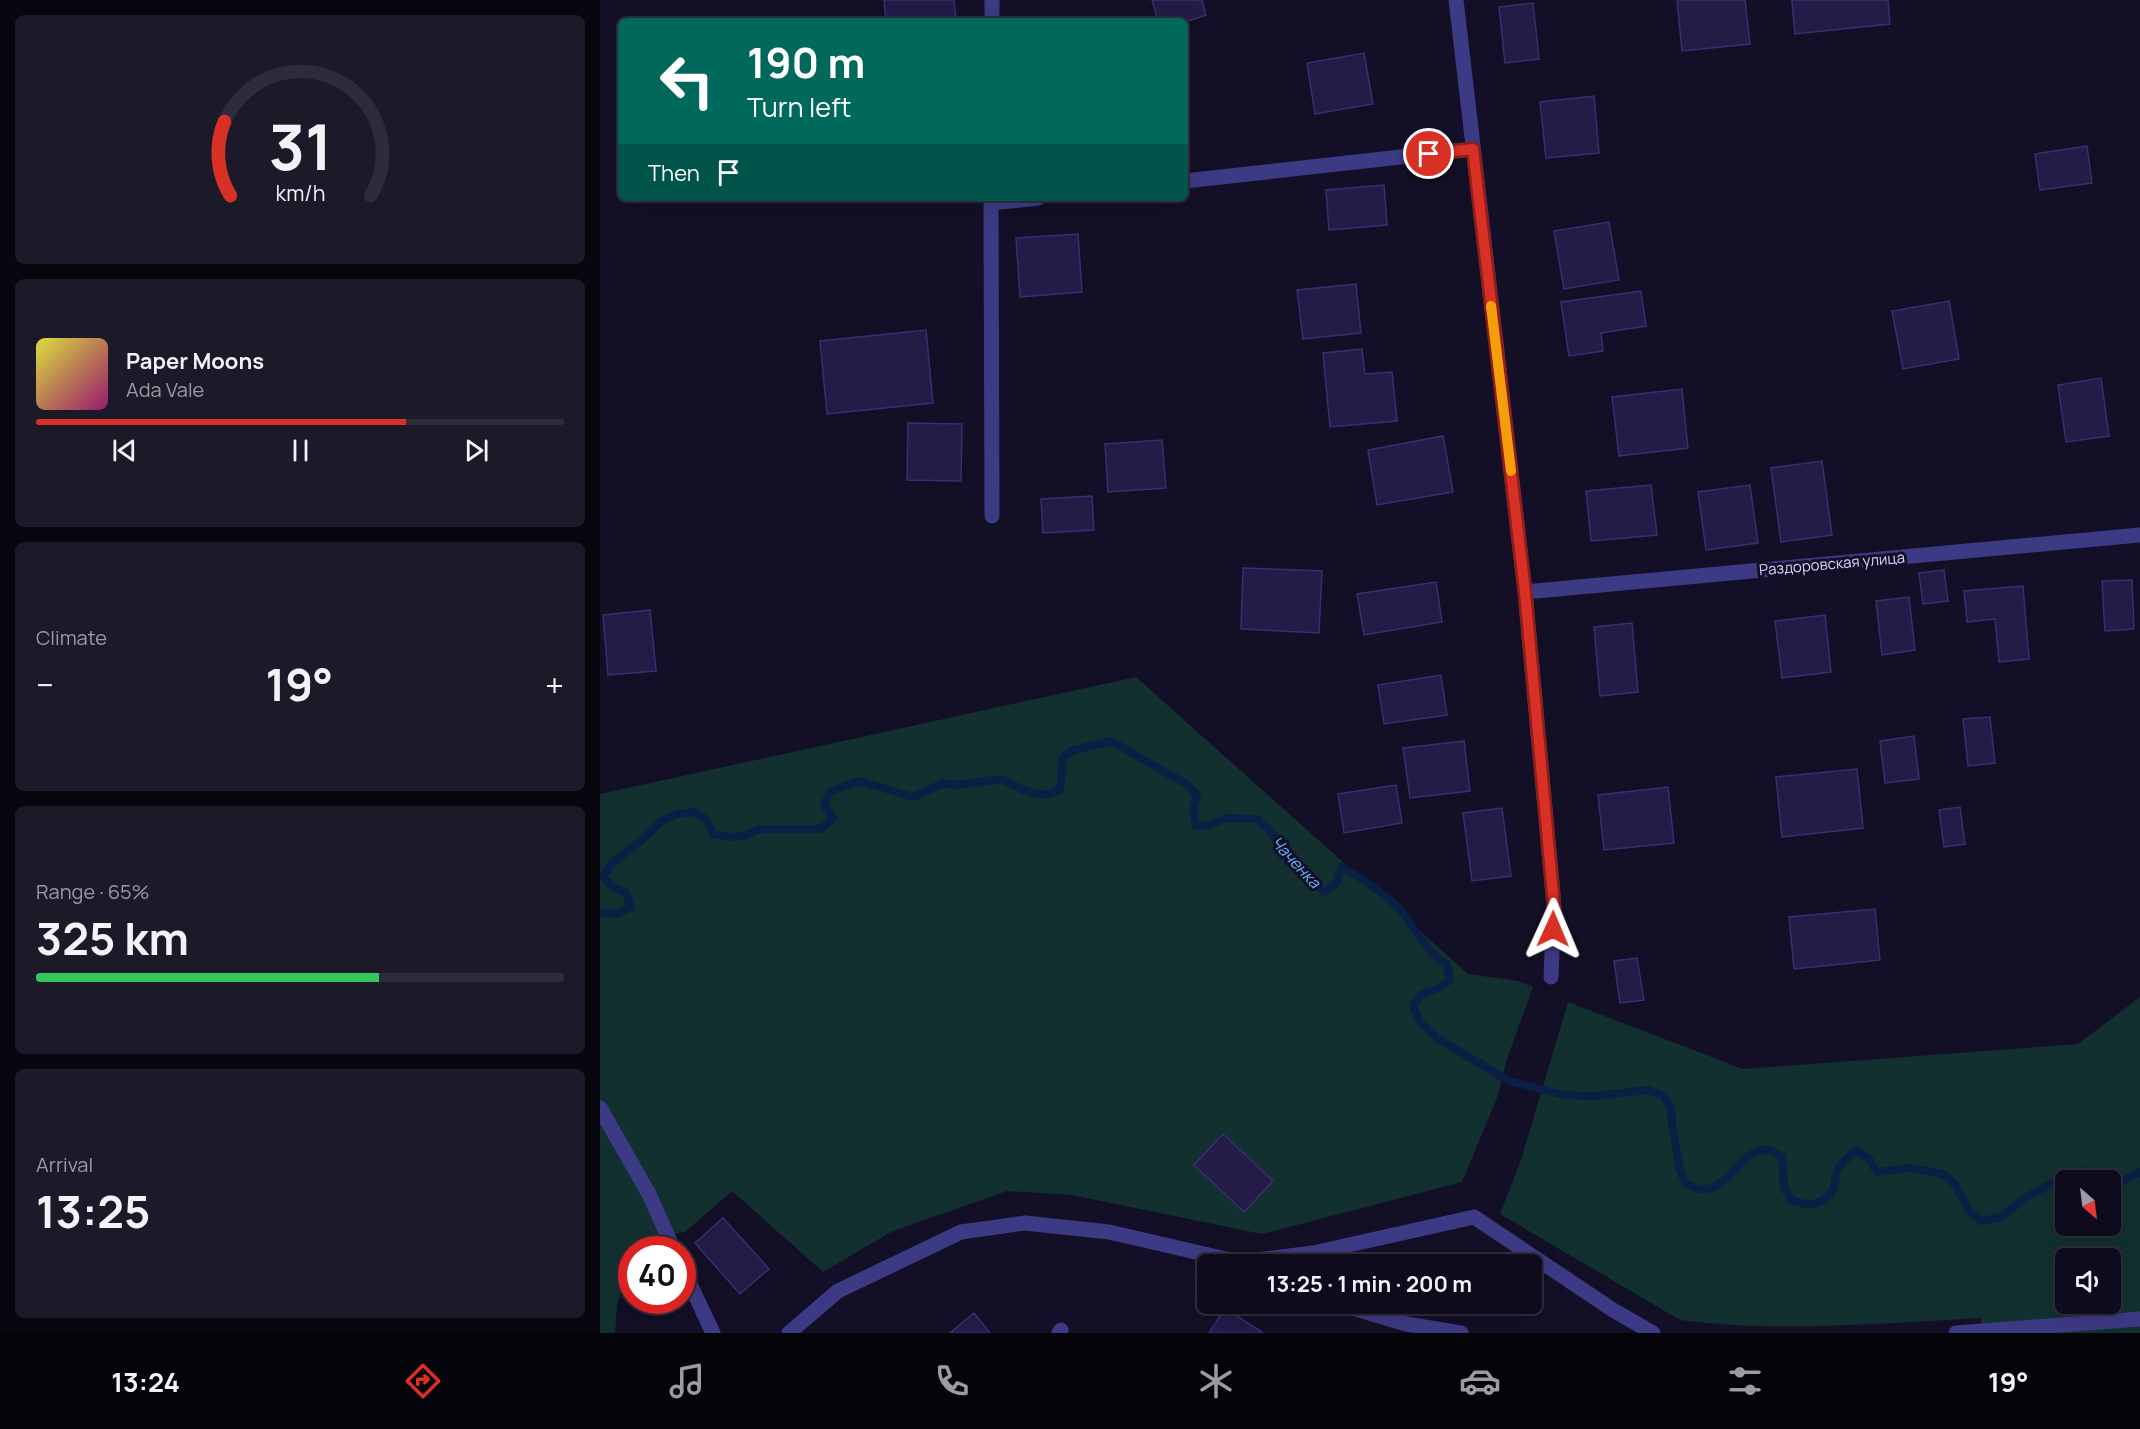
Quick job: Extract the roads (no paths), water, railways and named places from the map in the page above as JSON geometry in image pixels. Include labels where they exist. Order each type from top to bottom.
[{"type":"street","points":[[992,0],[992,18]]},
{"type":"street","points":[[1456,0],[1525,592],[1554,906],[1551,977]]},
{"type":"street","points":[[1188,182],[1473,149]]},
{"type":"street","points":[[991,201],[992,516]]},
{"type":"street","name":"Раздоровская улица","points":[[1525,592],[2140,535]]},
{"type":"street","points":[[600,1108],[649,1194],[668,1236]]},
{"type":"street","points":[[1306,1254],[1474,1217],[1529,1254]]},
{"type":"street","points":[[789,1333],[837,1291],[961,1232],[1025,1223],[1109,1232],[1203,1254]]},
{"type":"street","points":[[1542,1262],[1613,1310],[1653,1333]]},
{"type":"street","points":[[696,1298],[712,1333]]},
{"type":"street","points":[[1372,1314],[1406,1324],[1461,1333]]},
{"type":"street","points":[[1956,1333],[2140,1319]]},
{"type":"waterway","name":"Чаченка","points":[[600,913],[616,914],[631,908],[626,893],[613,887],[603,876],[612,863],[662,821],[677,814],[694,812],[707,820],[713,834],[730,837],[745,836],[759,829],[821,829],[833,818],[824,805],[831,791],[859,781],[913,797],[944,783],[956,785],[1001,779],[1023,790],[1037,794],[1049,794],[1059,790],[1063,757],[1074,750],[1111,741],[1186,784],[1197,795],[1193,811],[1196,826],[1211,825],[1226,818],[1258,819],[1307,878],[1325,892],[1337,882],[1341,867],[1390,900],[1402,912],[1427,948],[1447,965],[1450,980],[1437,989],[1423,993],[1413,1005],[1418,1019],[1437,1038],[1509,1081],[1563,1095],[1595,1096],[1648,1090],[1663,1095],[1671,1108],[1680,1170],[1686,1184],[1700,1189],[1720,1184],[1751,1155],[1759,1150],[1769,1150],[1782,1156],[1784,1187],[1791,1200],[1814,1204],[1829,1196],[1834,1188],[1837,1171],[1856,1150],[1869,1159],[1877,1172],[1911,1168],[1943,1174],[1955,1184],[1969,1211],[1982,1221],[2001,1217],[2025,1198],[2055,1182]]},
{"type":"waterway","name":"Чаченка","points":[[2121,1182],[2140,1172]]}]
